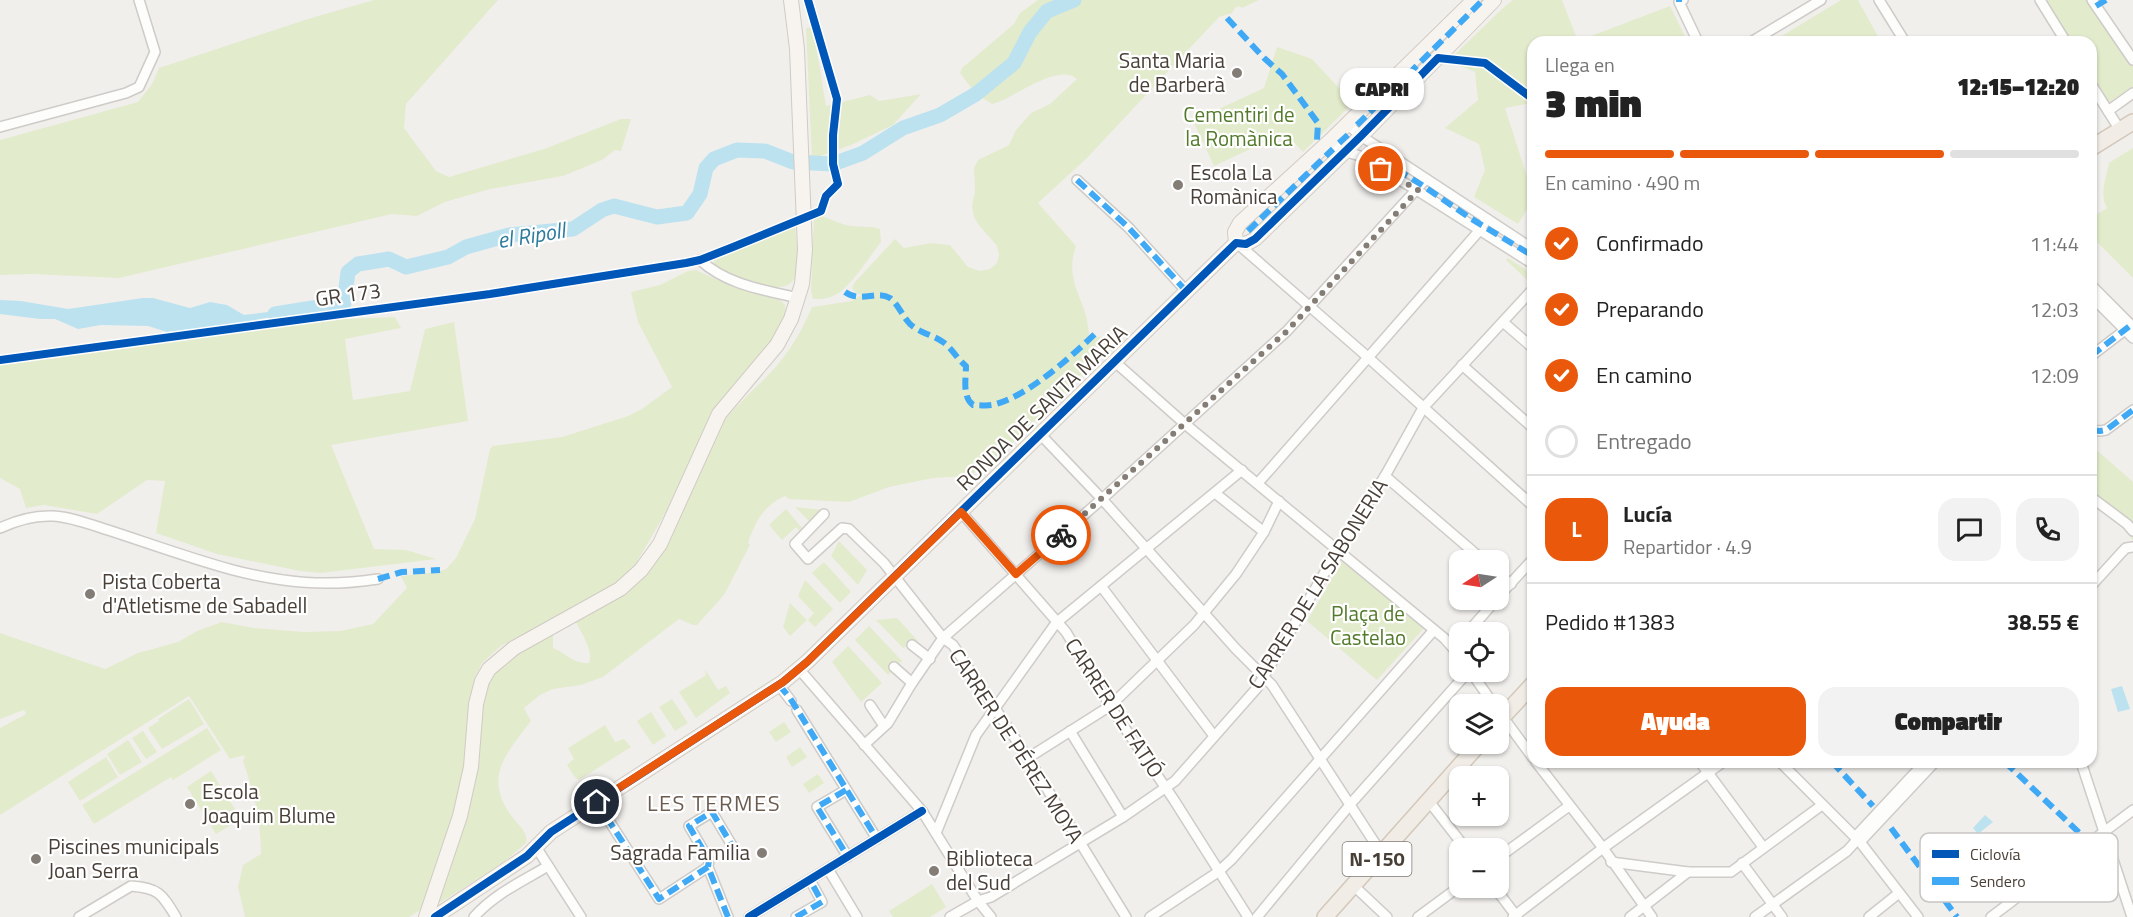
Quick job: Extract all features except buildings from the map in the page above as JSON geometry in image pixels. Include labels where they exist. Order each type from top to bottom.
[{"type":"main road","points":[[2097,144],[2126,126]]},
{"type":"main road","points":[[1509,705],[1527,689]]},
{"type":"main road","name":"N-150","points":[[1325,917],[1470,754]]},
{"type":"street","points":[[0,127],[126,93],[139,87],[155,52],[140,0]]},
{"type":"street","points":[[426,917],[460,816],[471,767],[476,704],[482,681],[489,669],[514,648],[620,589],[641,570],[660,544],[719,414],[777,345],[788,327],[798,298],[805,250],[800,100],[796,35],[791,0]]},
{"type":"street","name":"RONDA DE SANTA MARIA","points":[[1236,243],[1235,232],[1240,224],[1330,141],[1474,0]]},
{"type":"street","name":"RONDA DE SANTA MARIA","points":[[1236,243],[1246,244],[1256,239],[1494,0]]},
{"type":"street","points":[[1761,36],[1821,0]]},
{"type":"street","points":[[1879,0],[1901,36]]},
{"type":"street","points":[[2040,0],[2062,36]]},
{"type":"street","points":[[2106,0],[2094,3],[2133,60]]},
{"type":"street","points":[[1681,1],[1696,36]]},
{"type":"street","points":[[2108,111],[2133,93]]},
{"type":"street","points":[[2097,94],[2108,111],[2126,126]]},
{"type":"street","points":[[1346,123],[1361,136],[1527,245]]},
{"type":"street","points":[[1330,141],[1344,151],[1362,158],[1418,190],[1527,260]]},
{"type":"street","points":[[864,745],[884,726],[943,638],[1102,499],[1287,331],[1426,179]]},
{"type":"street","points":[[1077,180],[1129,228],[1187,291]]},
{"type":"street","points":[[1258,483],[1479,231],[1487,219]]},
{"type":"street","points":[[1236,243],[1311,306],[1527,501]]},
{"type":"street","name":"RONDA DE SANTA MARIA","points":[[435,917],[527,856],[551,832],[779,685],[799,669],[1236,243]]},
{"type":"street","points":[[700,260],[717,273],[736,283],[798,298]]},
{"type":"street","points":[[2097,292],[2130,328],[2133,338]]},
{"type":"street","name":"CARRER DE LA SABONERIA","points":[[950,917],[978,901],[991,897],[1175,782],[1257,688],[1385,476],[1423,408],[1527,296]]},
{"type":"street","points":[[2097,301],[2130,328]]},
{"type":"street","points":[[1503,322],[1527,343]]},
{"type":"street","points":[[2097,352],[2130,328]]},
{"type":"street","points":[[1115,362],[1185,424],[1434,630],[1449,637]]},
{"type":"street","points":[[1462,365],[1527,423]]},
{"type":"street","points":[[2097,431],[2106,430],[2133,410]]},
{"type":"street","points":[[1041,435],[1272,685],[1382,854]]},
{"type":"street","points":[[936,833],[976,735],[1056,623],[1242,470]]},
{"type":"street","points":[[1385,476],[1471,550]]},
{"type":"street","points":[[1215,493],[1264,532]]},
{"type":"street","points":[[1028,758],[1110,706],[1194,625],[1236,574],[1264,532],[1280,501]]},
{"type":"street","points":[[2097,502],[2130,528],[2122,552]]},
{"type":"street","name":"CARRER DE FATJÓ","points":[[961,512],[1066,632],[1110,706],[1166,788],[1248,917]]},
{"type":"street","name":"CARRER DE PÉREZ MOYA","points":[[824,514],[795,544],[808,559],[842,528],[849,529],[884,563],[943,638],[953,645],[1028,758],[1126,917]]},
{"type":"street","points":[[0,528],[26,518],[56,516],[79,521],[214,564],[295,583],[330,585],[378,579]]},
{"type":"street","points":[[2097,579],[2126,548],[2133,547]]},
{"type":"street","points":[[1510,584],[1527,566]]},
{"type":"street","points":[[1101,586],[1214,736]]},
{"type":"street","points":[[1477,622],[1487,610]]},
{"type":"street","points":[[1150,917],[1218,873],[1434,630]]},
{"type":"street","points":[[912,645],[930,658]]},
{"type":"street","points":[[894,667],[912,683]]},
{"type":"street","points":[[799,669],[922,811],[978,901],[991,917]]},
{"type":"street","points":[[1257,917],[1350,805],[1460,682]]},
{"type":"street","points":[[779,685],[877,839]]},
{"type":"street","points":[[870,705],[884,726]]},
{"type":"street","points":[[1509,727],[1527,750]]},
{"type":"street","points":[[1070,730],[1123,816]]},
{"type":"street","points":[[1541,768],[1603,848],[1652,917]]},
{"type":"street","points":[[1704,768],[1762,848]]},
{"type":"street","points":[[1503,898],[1516,916],[1603,848],[1716,768]]},
{"type":"street","points":[[1786,768],[1858,840],[1918,917]]},
{"type":"street","points":[[1858,840],[1920,768]]},
{"type":"street","points":[[1755,917],[1847,851],[1929,768]]},
{"type":"street","points":[[2083,768],[2104,832],[2133,810]]},
{"type":"street","points":[[846,790],[817,807],[848,857]]},
{"type":"street","points":[[1428,800],[1457,838]]},
{"type":"street","points":[[597,802],[659,899],[708,867]]},
{"type":"street","points":[[1611,862],[1688,872],[1731,872],[1822,805]]},
{"type":"street","points":[[1509,850],[1569,806]]},
{"type":"street","points":[[749,917],[922,811]]},
{"type":"street","points":[[728,917],[708,867],[709,860],[688,826],[712,812],[733,847]]},
{"type":"street","points":[[536,847],[581,917]]},
{"type":"street","points":[[1742,863],[1782,917]]},
{"type":"street","points":[[474,917],[497,897],[548,866]]},
{"type":"street","points":[[828,869],[857,917]]},
{"type":"street","points":[[1630,917],[1688,872]]},
{"type":"street","points":[[2118,874],[2132,917]]},
{"type":"street","points":[[796,917],[822,902],[810,880]]},
{"type":"street","points":[[1353,885],[1387,917]]},
{"type":"street","points":[[79,917],[131,886],[162,894],[176,917]]},
{"type":"street","points":[[1869,917],[1899,893]]},
{"type":"street","points":[[1418,917],[1449,894]]},
{"type":"street","points":[[1991,917],[2011,902]]},
{"type":"green space","points":[[374,0],[498,0],[406,104],[404,128],[436,171],[449,177],[544,149],[621,119],[631,119],[621,151],[615,150],[602,160],[563,176],[490,189],[445,202],[417,216],[392,214],[119,278],[32,274],[0,275],[0,140],[138,102],[152,84],[159,68],[311,18]]},
{"type":"green space","points":[[1038,0],[1259,0],[1242,8],[1239,6],[1232,13],[1219,17],[1087,158],[1038,203],[1076,246],[1072,271],[1088,322],[1089,335],[1109,336],[1086,358],[1086,370],[991,464],[968,476],[933,478],[889,487],[849,502],[789,499],[785,496],[771,504],[757,521],[748,543],[750,545],[724,595],[697,625],[679,619],[603,677],[581,685],[553,689],[540,695],[524,708],[531,721],[506,756],[498,779],[504,805],[525,833],[526,843],[504,862],[438,904],[475,781],[481,706],[485,688],[493,673],[521,650],[553,635],[553,648],[574,660],[589,663],[590,653],[576,622],[626,592],[646,574],[655,562],[664,548],[716,432],[784,357],[812,307],[852,301],[861,295],[852,288],[854,283],[895,239],[904,248],[931,243],[950,245],[968,267],[980,271],[990,269],[997,263],[999,255],[997,246],[974,217],[972,206],[975,192],[974,168],[978,160],[1009,145],[1016,130],[1031,113],[1050,104],[1077,79],[1069,75],[1047,78],[992,104],[976,94],[960,73],[962,68],[1014,24],[1020,13]]},
{"type":"green space","points":[[1513,0],[1562,0],[1576,36],[1527,36],[1527,104],[1505,108],[1527,176],[1527,210],[1518,224],[1474,197],[1485,170],[1479,144],[1445,128],[1478,100],[1475,72],[1448,61]]},
{"type":"green space","points":[[1841,0],[1858,0],[1878,36],[1782,36]]},
{"type":"green space","points":[[2040,0],[2092,0],[2133,60],[2133,93],[2108,111],[2097,94],[2097,36],[2062,36]]},
{"type":"green space","points":[[1670,6],[1685,36],[1591,36]]},
{"type":"green space","points":[[813,27],[826,106],[870,95],[879,101],[921,94],[893,125],[851,145],[812,159],[806,28]]},
{"type":"green space","name":"Cementiri de la Romànica","points":[[1277,47],[1312,59],[1353,103],[1303,152],[1285,133],[1214,166],[1193,121],[1264,88]]},
{"type":"green space","points":[[2133,148],[2133,278],[2097,242],[2097,214],[2107,208],[2103,192],[2109,163]]},
{"type":"green space","points":[[814,215],[846,225],[880,229],[881,242],[859,272],[846,287],[831,297],[823,299],[813,299],[811,291]]},
{"type":"green space","points":[[795,225],[797,264],[795,276],[790,284],[769,287],[742,280],[711,267],[716,258]]},
{"type":"green space","points":[[1508,258],[1527,270],[1527,280],[1506,260]]},
{"type":"green space","points":[[696,270],[733,287],[780,300],[785,305],[786,315],[777,336],[717,404],[663,517],[631,572],[603,592],[501,646],[482,663],[475,677],[469,705],[464,771],[454,812],[422,909],[409,917],[245,917],[238,887],[243,865],[261,854],[261,842],[254,795],[243,761],[245,755],[230,759],[189,696],[0,815],[0,728],[26,714],[24,710],[0,719],[0,633],[105,669],[138,653],[178,642],[197,631],[222,622],[254,628],[304,632],[340,631],[373,624],[407,588],[401,576],[438,572],[446,569],[456,558],[475,519],[490,449],[493,446],[562,437],[628,416],[642,409],[672,387],[638,322],[631,292],[660,285],[688,271]]},
{"type":"green space","points":[[395,317],[401,328],[345,339],[353,400],[410,391],[425,329],[454,322],[468,421],[331,445],[374,549],[406,550],[436,559],[321,573],[300,571],[217,554],[156,533],[165,481],[147,480],[97,514],[44,505],[26,508],[20,489],[0,478],[0,364],[342,319]]},
{"type":"green space","points":[[2097,450],[2133,482],[2133,541],[2117,512],[2097,498]]},
{"type":"green space","points":[[795,507],[824,510],[809,521]]},
{"type":"green space","points":[[786,509],[802,528],[800,531],[796,527],[782,540],[769,525]]},
{"type":"green space","points":[[839,541],[867,570],[858,585],[831,556]]},
{"type":"green space","name":"Plaça de Castelao","points":[[1343,560],[1425,627],[1377,680],[1307,621]]},
{"type":"green space","points":[[824,562],[851,592],[840,603],[812,573]]},
{"type":"green space","points":[[805,580],[833,609],[815,627],[808,620],[814,613],[798,596]]},
{"type":"green space","points":[[790,603],[807,620],[790,636],[783,627]]},
{"type":"green space","points":[[897,618],[918,641],[903,648],[876,620]]},
{"type":"green space","points":[[869,626],[902,661],[888,675],[855,640]]},
{"type":"green space","points":[[848,646],[882,683],[861,702],[832,662]]},
{"type":"green space","points":[[705,669],[718,690],[726,686],[730,693],[696,718],[679,692],[706,675]]},
{"type":"green space","points":[[189,699],[204,724],[162,749],[148,728]]},
{"type":"green space","points":[[672,699],[688,723],[675,731],[659,707]]},
{"type":"green space","points":[[651,712],[666,736],[653,745],[637,721]]},
{"type":"green space","points":[[784,722],[791,732],[776,742],[769,732]]},
{"type":"green space","points":[[605,725],[615,742],[624,739],[631,747],[579,780],[567,765],[574,759],[568,748]]},
{"type":"green space","points":[[207,728],[221,750],[173,780],[171,777],[94,824],[82,805]]},
{"type":"green space","points":[[143,731],[157,752],[146,759],[132,738]]},
{"type":"green space","points":[[128,740],[142,762],[120,775],[107,754]]},
{"type":"green space","points":[[800,747],[807,757],[792,767],[786,757]]},
{"type":"green space","points":[[106,757],[118,777],[80,801],[68,782]]},
{"type":"green space","points":[[211,771],[241,819],[216,834],[187,787]]},
{"type":"green space","points":[[818,774],[824,783],[809,793],[803,784]]},
{"type":"green space","points":[[932,884],[946,907],[930,917],[893,917],[889,911]]},
{"type":"water","points":[[153,298],[190,308],[210,302],[227,305],[244,315],[292,309],[294,311],[234,324],[167,332],[148,326],[101,325],[78,329],[55,319],[0,314],[0,300],[68,309]]},
{"type":"water","points":[[2122,686],[2130,709],[2118,712],[2111,689]]},
{"type":"water","points":[[1985,815],[1993,822],[1979,833],[1973,828]]},
{"type":"waterway","name":"el Ripoll","points":[[275,314],[344,303],[348,272],[358,264],[389,259],[406,267],[448,257],[466,247],[509,235],[573,229],[602,210],[614,206],[657,217],[687,213],[700,194],[706,168],[714,159],[737,150],[765,151],[793,162],[833,164],[863,153],[903,128],[940,115],[976,94],[1014,63],[1030,32],[1047,11],[1074,0]]},
{"type":"marked path","points":[[1357,125],[1483,0]]},
{"type":"marked path","points":[[2096,6],[2106,0]]},
{"type":"marked path","points":[[1227,18],[1282,74],[1318,123],[1317,140]]},
{"type":"marked path","points":[[1339,143],[1352,131]]},
{"type":"marked path","points":[[1248,231],[1333,149]]},
{"type":"marked path","points":[[1366,151],[1527,252]]},
{"type":"marked path","points":[[1077,180],[1129,228],[1187,292]]},
{"type":"marked path","points":[[845,292],[862,297],[880,295],[890,298],[910,324],[946,344],[966,366],[966,392],[973,405],[992,405],[1019,394],[1048,375],[1097,332]]},
{"type":"marked path","points":[[2097,351],[2131,325]]},
{"type":"marked path","points":[[2097,431],[2106,430],[2133,410]]},
{"type":"marked path","points":[[378,579],[402,572],[440,570]]},
{"type":"marked path","points":[[779,685],[790,698],[877,839]]},
{"type":"marked path","points":[[1838,768],[1873,806]]},
{"type":"marked path","points":[[2011,768],[2080,833]]},
{"type":"marked path","points":[[846,790],[817,807],[848,857]]},
{"type":"marked path","points":[[597,802],[659,899],[708,867]]},
{"type":"marked path","points":[[728,917],[708,867],[709,860],[689,826],[712,812],[733,847]]},
{"type":"marked path","points":[[1891,828],[1920,867]]},
{"type":"marked path","points":[[796,917],[822,902],[810,880]]},
{"type":"marked path","points":[[1946,902],[1957,917]]},
{"type":"cycle path","name":"GR 173","points":[[0,360],[490,294],[686,263],[700,260],[821,211],[826,196],[838,184],[833,164],[837,99],[808,0]]},
{"type":"cycle path","points":[[435,917],[527,856],[551,832],[783,682],[807,662],[1236,243],[1246,244],[1255,239],[1438,58],[1485,63],[1527,94]]},
{"type":"cycle path","points":[[749,917],[922,811]]},
{"type":"way so far","points":[[1061,535],[1287,331],[1418,190],[1381,169]]},
{"type":"place","name":"Santa Maria de Barberà","points":[[1237,73]]},
{"type":"place","name":"CAPRI","points":[[1381,169]]},
{"type":"place","name":"Escola La Romànica","points":[[1178,185]]},
{"type":"place","name":"Pista Coberta d'Atletisme de Sabadell","points":[[90,594]]},
{"type":"place","name":"Escola Joaquim Blume","points":[[190,804]]},
{"type":"place","name":"Sagrada Familia","points":[[762,853]]},
{"type":"place","name":"Piscines municipals Joan Serra","points":[[36,859]]},
{"type":"place","name":"Biblioteca del Sud","points":[[934,871]]},
{"type":"district","name":"LES TERMES","points":[[714,803]]},
{"type":"route","points":[[597,802],[783,682],[807,662],[961,512],[1016,574],[1061,535]]}]
